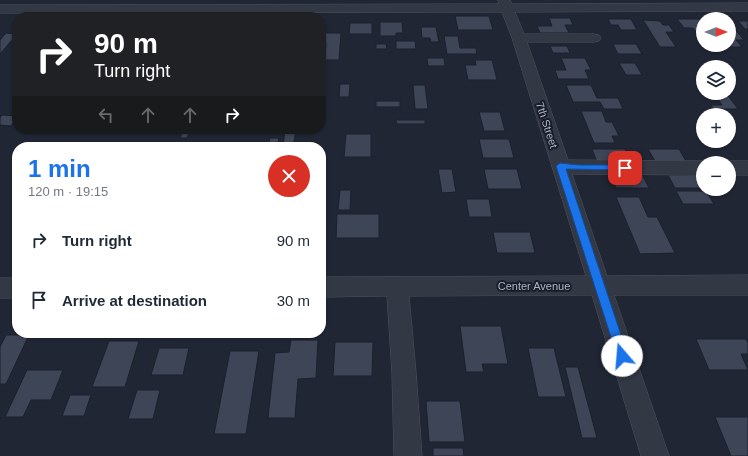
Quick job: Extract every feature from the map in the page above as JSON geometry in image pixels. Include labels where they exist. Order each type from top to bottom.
[{"type":"street","points":[[247,12],[338,4],[505,4],[748,7]]},
{"type":"street","name":"7th Street","points":[[505,4],[519,38],[655,456]]},
{"type":"street","points":[[0,10],[19,5],[173,12]]},
{"type":"street","points":[[519,38],[594,38]]},
{"type":"street","points":[[560,166],[578,168],[696,168]]},
{"type":"street","points":[[736,168],[748,168]]},
{"type":"street","name":"Center Avenue","points":[[326,287],[748,285]]},
{"type":"street","points":[[397,286],[404,373],[408,456]]},
{"type":"street","points":[[0,288],[12,288]]},
{"type":"building","points":[[455,16],[489,16],[493,30],[458,30]]},
{"type":"building","points":[[549,18],[570,18],[573,25],[565,25],[569,33],[540,33],[537,26],[552,26]]},
{"type":"building","points":[[608,19],[631,19],[637,30],[621,30],[618,25],[611,25]]},
{"type":"building","points":[[677,19],[696,19],[696,31],[693,28],[684,28]]},
{"type":"building","points":[[643,20],[660,21],[663,25],[669,25],[674,32],[666,32],[676,47],[660,47]]},
{"type":"building","points":[[738,21],[748,21],[748,29],[745,29]]},
{"type":"building","points":[[380,22],[402,22],[403,33],[396,33],[396,36],[380,36]]},
{"type":"building","points":[[350,23],[372,23],[372,34],[349,34]]},
{"type":"building","points":[[421,27],[436,27],[439,42],[431,42],[430,38],[422,38]]},
{"type":"building","points":[[736,30],[744,40],[736,40]]},
{"type":"building","points":[[6,33],[12,34],[12,40],[0,54],[0,40]]},
{"type":"building","points":[[326,33],[341,33],[339,60],[326,60]]},
{"type":"building","points":[[444,36],[458,36],[460,48],[476,48],[477,54],[447,54]]},
{"type":"building","points":[[736,40],[742,47],[736,47]]},
{"type":"building","points":[[396,41],[415,41],[416,49],[396,49]]},
{"type":"building","points":[[376,44],[386,44],[387,49],[376,49]]},
{"type":"building","points":[[613,44],[636,44],[642,54],[618,54]]},
{"type":"building","points":[[550,46],[567,46],[570,53],[553,53]]},
{"type":"building","points":[[427,58],[444,58],[445,66],[428,66]]},
{"type":"building","points":[[561,58],[585,58],[591,70],[585,70],[589,79],[558,79],[555,70],[566,70]]},
{"type":"building","points":[[475,60],[492,60],[497,80],[468,80],[465,65],[476,65]]},
{"type":"building","points":[[619,63],[635,63],[642,75],[626,75]]},
{"type":"building","points":[[340,84],[350,84],[349,97],[339,97]]},
{"type":"building","points":[[413,85],[425,85],[428,109],[415,109]]},
{"type":"building","points":[[566,85],[591,85],[597,98],[618,98],[623,109],[604,109],[600,102],[573,102]]},
{"type":"building","points":[[719,100],[731,100],[738,109],[712,108],[711,105],[722,105]]},
{"type":"building","points":[[376,101],[400,101],[400,107],[376,107]]},
{"type":"building","points":[[581,111],[602,111],[606,122],[612,122],[619,136],[612,136],[615,143],[594,143]]},
{"type":"building","points":[[479,112],[500,112],[505,131],[484,131]]},
{"type":"building","points":[[2,115],[12,116],[12,124],[11,126],[0,125],[0,118]]},
{"type":"building","points":[[396,120],[425,120],[425,124],[397,124]]},
{"type":"building","points":[[181,134],[189,134],[187,138],[180,138]]},
{"type":"building","points":[[285,134],[295,134],[294,142],[284,142]]},
{"type":"building","points":[[346,134],[371,134],[371,157],[344,157]]},
{"type":"building","points":[[270,138],[279,138],[278,142],[269,142]]},
{"type":"building","points":[[479,139],[509,139],[514,158],[483,158]]},
{"type":"building","points":[[592,149],[625,149],[631,162],[597,162]]},
{"type":"building","points":[[648,149],[679,149],[686,161],[655,161]]},
{"type":"building","points":[[438,169],[452,169],[456,192],[442,193]]},
{"type":"building","points":[[484,169],[517,169],[522,189],[488,189]]},
{"type":"building","points":[[610,174],[642,174],[649,188],[616,188]]},
{"type":"building","points":[[668,175],[696,175],[696,188],[675,188]]},
{"type":"building","points":[[340,190],[351,190],[350,210],[338,210]]},
{"type":"building","points":[[676,191],[696,191],[696,196],[709,196],[714,204],[683,204]]},
{"type":"building","points":[[616,197],[639,197],[648,217],[657,217],[675,253],[640,254]]},
{"type":"building","points":[[466,199],[489,199],[492,217],[469,217]]},
{"type":"building","points":[[337,214],[379,214],[379,238],[336,238]]},
{"type":"building","points":[[493,232],[530,232],[535,253],[497,253]]},
{"type":"building","points":[[460,326],[501,326],[508,364],[482,364],[484,372],[466,372]]},
{"type":"building","points":[[6,335],[12,335],[12,338],[28,338],[6,384],[0,384],[0,347]]},
{"type":"building","points":[[696,339],[746,339],[748,343],[748,354],[741,354],[748,370],[709,370]]},
{"type":"building","points":[[291,340],[318,340],[316,378],[298,379],[295,418],[268,418],[275,353],[289,352]]},
{"type":"building","points":[[109,341],[139,341],[125,387],[92,387]]},
{"type":"building","points":[[335,342],[373,342],[372,376],[333,376]]},
{"type":"building","points":[[159,348],[189,348],[183,375],[151,375]]},
{"type":"building","points":[[528,348],[554,348],[566,397],[538,397]]},
{"type":"building","points":[[230,351],[259,351],[246,434],[214,434]]},
{"type":"building","points":[[565,367],[578,367],[597,438],[582,438]]},
{"type":"building","points":[[27,370],[63,370],[51,400],[31,400],[23,417],[5,417]]},
{"type":"building","points":[[137,390],[160,390],[153,419],[128,419]]},
{"type":"building","points":[[70,395],[91,395],[84,416],[62,416]]},
{"type":"building","points":[[426,401],[460,401],[465,442],[429,442]]},
{"type":"building","points":[[715,417],[748,417],[748,456],[731,456]]},
{"type":"building","points":[[433,448],[463,448],[464,456],[433,456]]},
{"type":"route","points":[[622,356],[560,166],[578,168],[625,168]]}]
